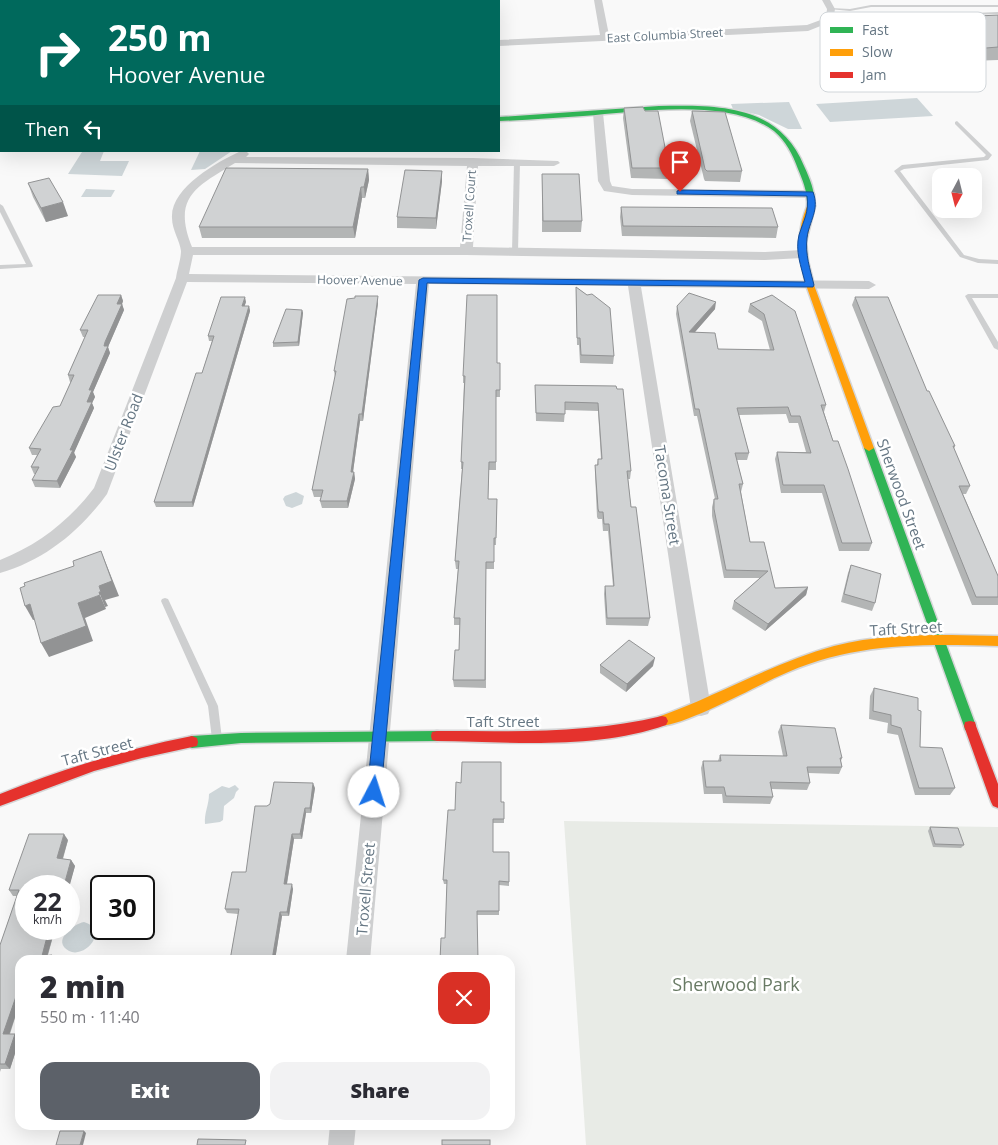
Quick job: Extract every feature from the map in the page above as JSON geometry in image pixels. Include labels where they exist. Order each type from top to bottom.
[{"type":"street","points":[[598,0],[605,38]]},
{"type":"street","points":[[826,0],[830,12]]},
{"type":"street","name":"East Columbia Street","points":[[500,43],[808,28],[820,21]]},
{"type":"street","points":[[500,119],[598,113],[697,108],[730,112],[762,122],[786,138],[793,148],[810,194],[632,192],[608,189],[604,181],[598,113]]},
{"type":"street","points":[[187,251],[177,229],[176,219],[185,192],[246,152]]},
{"type":"street","points":[[234,160],[554,163]]},
{"type":"street","name":"Troxell Court","points":[[466,251],[473,161]]},
{"type":"street","name":"Sherwood Street","points":[[810,194],[812,209],[803,236],[802,254],[810,285],[998,802]]},
{"type":"street","name":"Hoover Avenue","points":[[187,251],[466,251],[765,256],[802,254]]},
{"type":"street","name":"Ulster Road","points":[[0,567],[32,553],[55,539],[74,524],[89,507],[100,490],[182,278],[187,251]]},
{"type":"street","name":"Hoover Avenue","points":[[182,278],[869,285]]},
{"type":"street","name":"Troxell Street","points":[[358,955],[423,280]]},
{"type":"street","name":"Tacoma Street","points":[[634,283],[701,708]]},
{"type":"street","name":"Taft Street","points":[[0,800],[76,771],[154,751],[216,740],[379,736],[564,736],[609,732],[641,726],[701,708],[792,664],[831,651],[883,642],[939,640],[998,641]]},
{"type":"street","points":[[341,1145],[342,1130]]},
{"type":"lane","points":[[841,12],[871,6],[998,6]]},
{"type":"lane","points":[[861,8],[864,12]]},
{"type":"lane","points":[[957,122],[989,155],[986,160],[902,167],[897,170],[962,256],[978,262],[998,262]]},
{"type":"lane","points":[[515,252],[516,162]]},
{"type":"lane","points":[[0,206],[30,266],[0,267]]},
{"type":"lane","points":[[998,296],[968,296],[998,348]]},
{"type":"lane","points":[[164,601],[213,706],[216,740]]},
{"type":"green space","name":"Sherwood Park","points":[[564,821],[998,827],[998,1145],[586,1145]]},
{"type":"shaded area","points":[[917,98],[933,116],[830,122],[816,104]]},
{"type":"shaded area","points":[[789,102],[802,129],[788,129],[759,115],[733,109],[731,104]]},
{"type":"shaded area","points":[[82,152],[104,152],[100,161],[129,161],[122,176],[68,174]]},
{"type":"shaded area","points":[[200,152],[230,152],[205,169],[191,170]]},
{"type":"shaded area","points":[[86,189],[115,190],[111,197],[81,197]]},
{"type":"shaded area","points":[[296,492],[304,496],[302,504],[292,508],[286,506],[283,499],[285,496]]},
{"type":"shaded area","points":[[235,785],[239,789],[234,798],[224,806],[223,820],[205,824],[209,794],[222,786],[229,788]]},
{"type":"shaded area","points":[[84,922],[90,925],[90,940],[94,940],[82,951],[69,951],[64,947],[63,940],[80,940],[80,923]]},
{"type":"building","points":[[998,15],[998,47],[986,48],[986,16]]},
{"type":"building","points":[[643,107],[645,111],[658,111],[669,168],[632,168],[624,108]]},
{"type":"building","points":[[692,111],[725,112],[742,171],[707,171],[705,169]]},
{"type":"building","points":[[226,168],[368,169],[364,187],[361,187],[353,227],[199,227]]},
{"type":"building","points":[[405,170],[442,171],[436,218],[397,217]]},
{"type":"building","points":[[542,174],[579,174],[582,221],[543,221]]},
{"type":"building","points":[[49,178],[63,202],[41,208],[28,183]]},
{"type":"building","points":[[621,207],[772,208],[778,227],[623,226]]},
{"type":"building","points":[[576,287],[587,295],[592,294],[610,308],[614,356],[581,355],[580,338],[577,338]]},
{"type":"building","points":[[689,293],[716,302],[689,332],[715,333],[718,349],[774,350],[764,314],[750,304],[772,295],[795,311],[826,405],[821,405],[833,441],[838,441],[872,543],[842,543],[824,485],[783,485],[777,452],[811,453],[800,416],[791,416],[788,407],[737,408],[749,453],[735,453],[743,484],[739,484],[750,542],[764,542],[775,588],[808,587],[768,624],[734,601],[768,571],[726,570],[714,509],[714,499],[718,499],[699,409],[695,409],[677,306]]},
{"type":"building","points":[[98,295],[121,295],[117,304],[122,304],[105,342],[104,346],[108,346],[89,390],[92,390],[87,402],[92,402],[70,450],[73,450],[57,481],[32,480],[39,467],[31,467],[41,449],[29,448],[53,407],[60,406],[74,375],[68,375],[88,330],[80,330]]},
{"type":"building","points":[[467,295],[497,295],[497,363],[500,363],[500,390],[496,390],[496,462],[489,462],[488,499],[497,499],[496,538],[494,538],[494,562],[486,562],[485,680],[453,680],[455,650],[459,650],[460,618],[454,618],[459,561],[455,561],[463,462],[461,462],[465,376],[463,376]]},
{"type":"building","points":[[355,296],[378,296],[362,414],[359,414],[351,472],[354,472],[347,501],[320,501],[323,490],[312,490],[336,371],[334,371],[347,299],[355,298]]},
{"type":"building","points":[[221,297],[245,297],[242,306],[249,306],[192,502],[154,502],[196,373],[202,373],[214,336],[208,336]]},
{"type":"building","points":[[855,297],[888,297],[927,391],[929,391],[955,446],[953,446],[970,486],[959,486],[998,576],[998,597],[976,597]]},
{"type":"building","points":[[286,309],[302,310],[298,342],[273,343]]},
{"type":"building","points":[[535,385],[616,386],[617,389],[623,389],[631,471],[627,471],[631,507],[636,507],[650,618],[607,618],[605,586],[614,586],[609,524],[604,524],[603,512],[599,512],[598,509],[595,465],[598,465],[598,459],[602,459],[598,403],[565,402],[565,414],[536,413]]},
{"type":"building","points":[[101,551],[112,581],[99,586],[100,595],[78,603],[86,626],[41,643],[30,604],[25,606],[20,588],[25,586],[24,583],[74,566],[73,561]]},
{"type":"building","points":[[851,565],[881,574],[875,603],[844,594]]},
{"type":"building","points":[[629,640],[655,658],[627,684],[600,665]]},
{"type":"building","points":[[874,688],[918,698],[918,710],[921,711],[920,747],[942,748],[955,788],[919,788],[901,728],[891,725],[891,715],[873,711]]},
{"type":"building","points":[[781,725],[835,728],[842,758],[840,758],[842,767],[807,767],[810,783],[770,782],[773,797],[726,796],[724,787],[706,787],[703,761],[721,761],[720,755],[787,756]]},
{"type":"building","points":[[462,762],[501,762],[501,802],[504,802],[504,819],[493,819],[493,852],[509,852],[509,882],[499,881],[499,911],[477,911],[478,955],[440,955],[441,938],[445,938],[447,880],[443,880],[448,810],[455,810],[456,782],[461,783]]},
{"type":"building","points":[[274,782],[313,783],[310,808],[305,808],[300,834],[292,834],[284,884],[292,884],[287,912],[280,912],[273,955],[231,955],[239,909],[225,909],[232,872],[246,872],[255,806],[267,806],[270,804]]},
{"type":"building","points":[[930,827],[958,828],[964,845],[935,844]]},
{"type":"building","points":[[29,834],[64,834],[57,858],[71,860],[67,875],[15,875],[15,890],[9,890]]},
{"type":"building","points":[[15,902],[15,940],[46,940],[42,955],[15,955],[15,999],[3,1034],[15,1034],[5,1064],[0,1064],[0,945]]},
{"type":"building","points":[[60,1131],[84,1131],[80,1145],[56,1145]]},
{"type":"building","points":[[198,1139],[246,1140],[245,1145],[197,1145]]},
{"type":"building","points":[[442,1140],[490,1140],[490,1145],[442,1145]]},
{"type":"traffic: fast","points":[[500,119],[659,108],[730,111],[769,125],[790,144],[807,183],[811,196],[811,206]]},
{"type":"traffic: fast","points":[[869,448],[970,726]]},
{"type":"traffic: fast","points":[[192,742],[241,738],[437,736]]},
{"type":"traffic: slow","points":[[811,206],[802,242],[804,261],[810,285],[869,448]]},
{"type":"traffic: slow","points":[[662,721],[701,707],[794,664],[836,650],[882,642],[998,641]]},
{"type":"traffic: jam","points":[[437,736],[522,737],[579,735],[634,728],[662,721]]},
{"type":"traffic: jam","points":[[970,726],[998,802]]},
{"type":"traffic: jam","points":[[0,800],[94,766],[142,752],[192,742]]},
{"type":"route","points":[[374,792],[423,280],[810,285],[802,254],[803,236],[812,209],[810,194],[680,192]]}]
